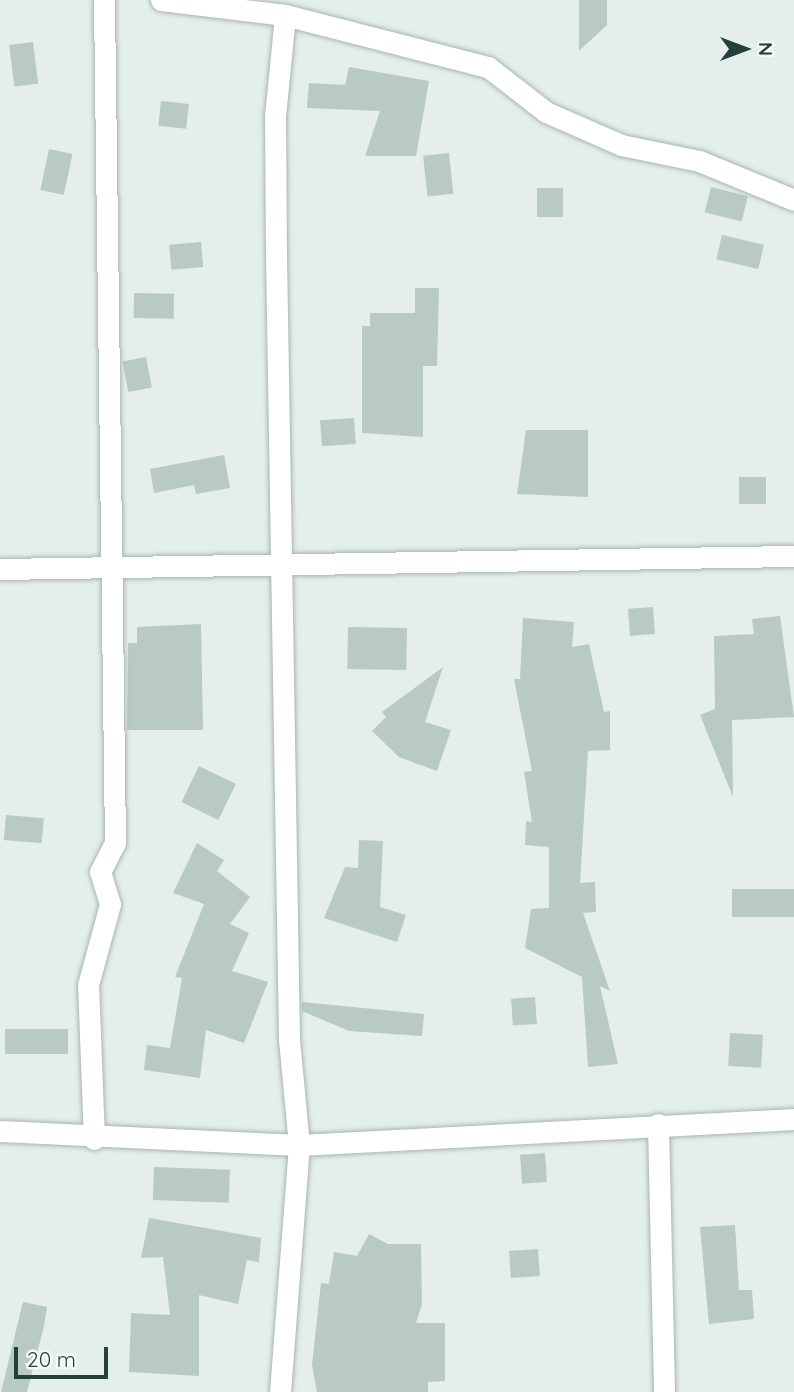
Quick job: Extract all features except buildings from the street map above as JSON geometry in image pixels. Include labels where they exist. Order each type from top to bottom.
[{"type":"street","points":[[94,1139],[88,985],[110,904],[100,872],[115,843],[109,567],[104,0]]},
{"type":"street","points":[[161,0],[285,15],[488,67],[546,112],[621,145],[699,161],[794,200]]},
{"type":"street","points":[[280,1392],[299,1145],[289,1039],[286,564],[275,130],[285,15]]},
{"type":"street","points":[[0,569],[794,556]]},
{"type":"street","points":[[0,1131],[94,1139],[299,1145],[658,1124],[794,1119]]},
{"type":"street","points":[[658,1124],[664,1392]]}]
